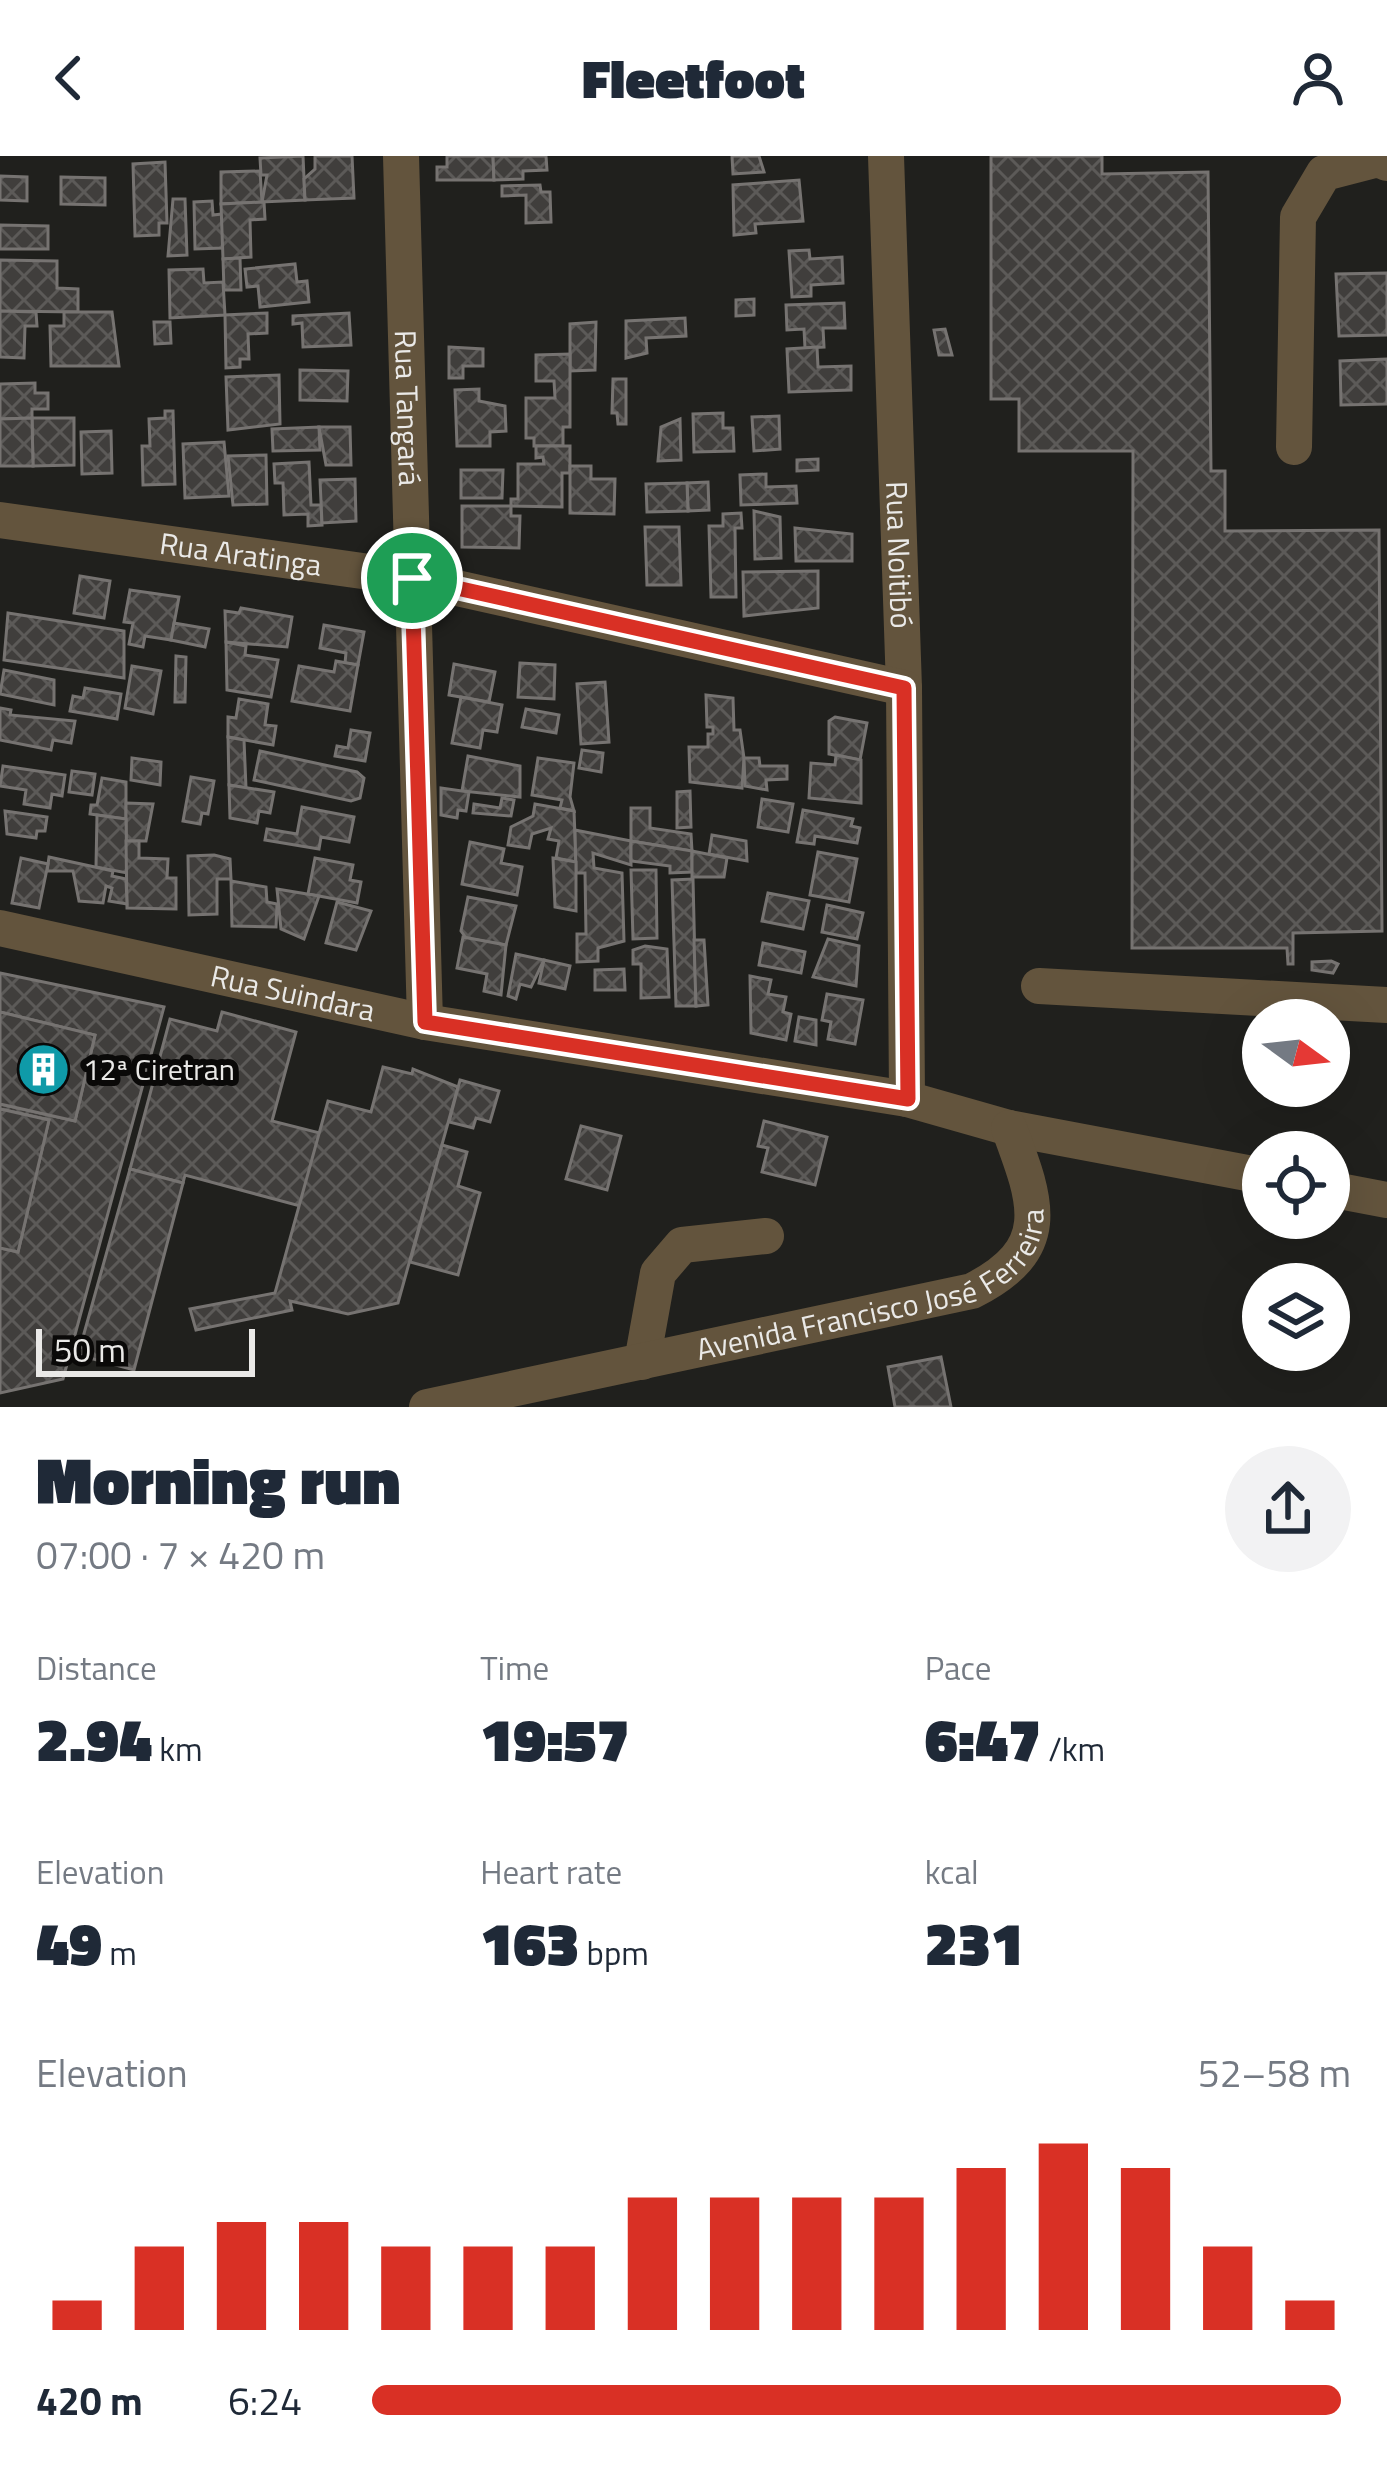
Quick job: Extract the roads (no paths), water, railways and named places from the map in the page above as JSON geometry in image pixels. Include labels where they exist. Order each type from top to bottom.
[{"type":"street","name":"Rua Tangará","points":[[401,156],[425,1022]]},
{"type":"street","name":"Rua Noitibó","points":[[886,156],[904,688],[908,1099]]},
{"type":"street","points":[[1294,446],[1298,217],[1324,173],[1378,159],[1387,163]]},
{"type":"street","name":"Rua Aratinga","points":[[0,520],[412,578],[904,688]]},
{"type":"street","name":"Rua Suindara","points":[[0,928],[425,1022],[908,1099],[1009,1128]]},
{"type":"street","points":[[1039,986],[1387,1005]]},
{"type":"street","points":[[1009,1128],[1242,1172]]},
{"type":"street","name":"Avenida Francisco José Ferreira","points":[[427,1407],[954,1297],[1004,1274],[1028,1246],[1033,1222],[1033,1190],[1009,1128]]},
{"type":"street","points":[[1350,1193],[1387,1200]]},
{"type":"street","points":[[643,1362],[658,1273],[682,1245],[766,1236]]},
{"type":"place","name":"12ª Ciretran","points":[[44,1069]]}]
